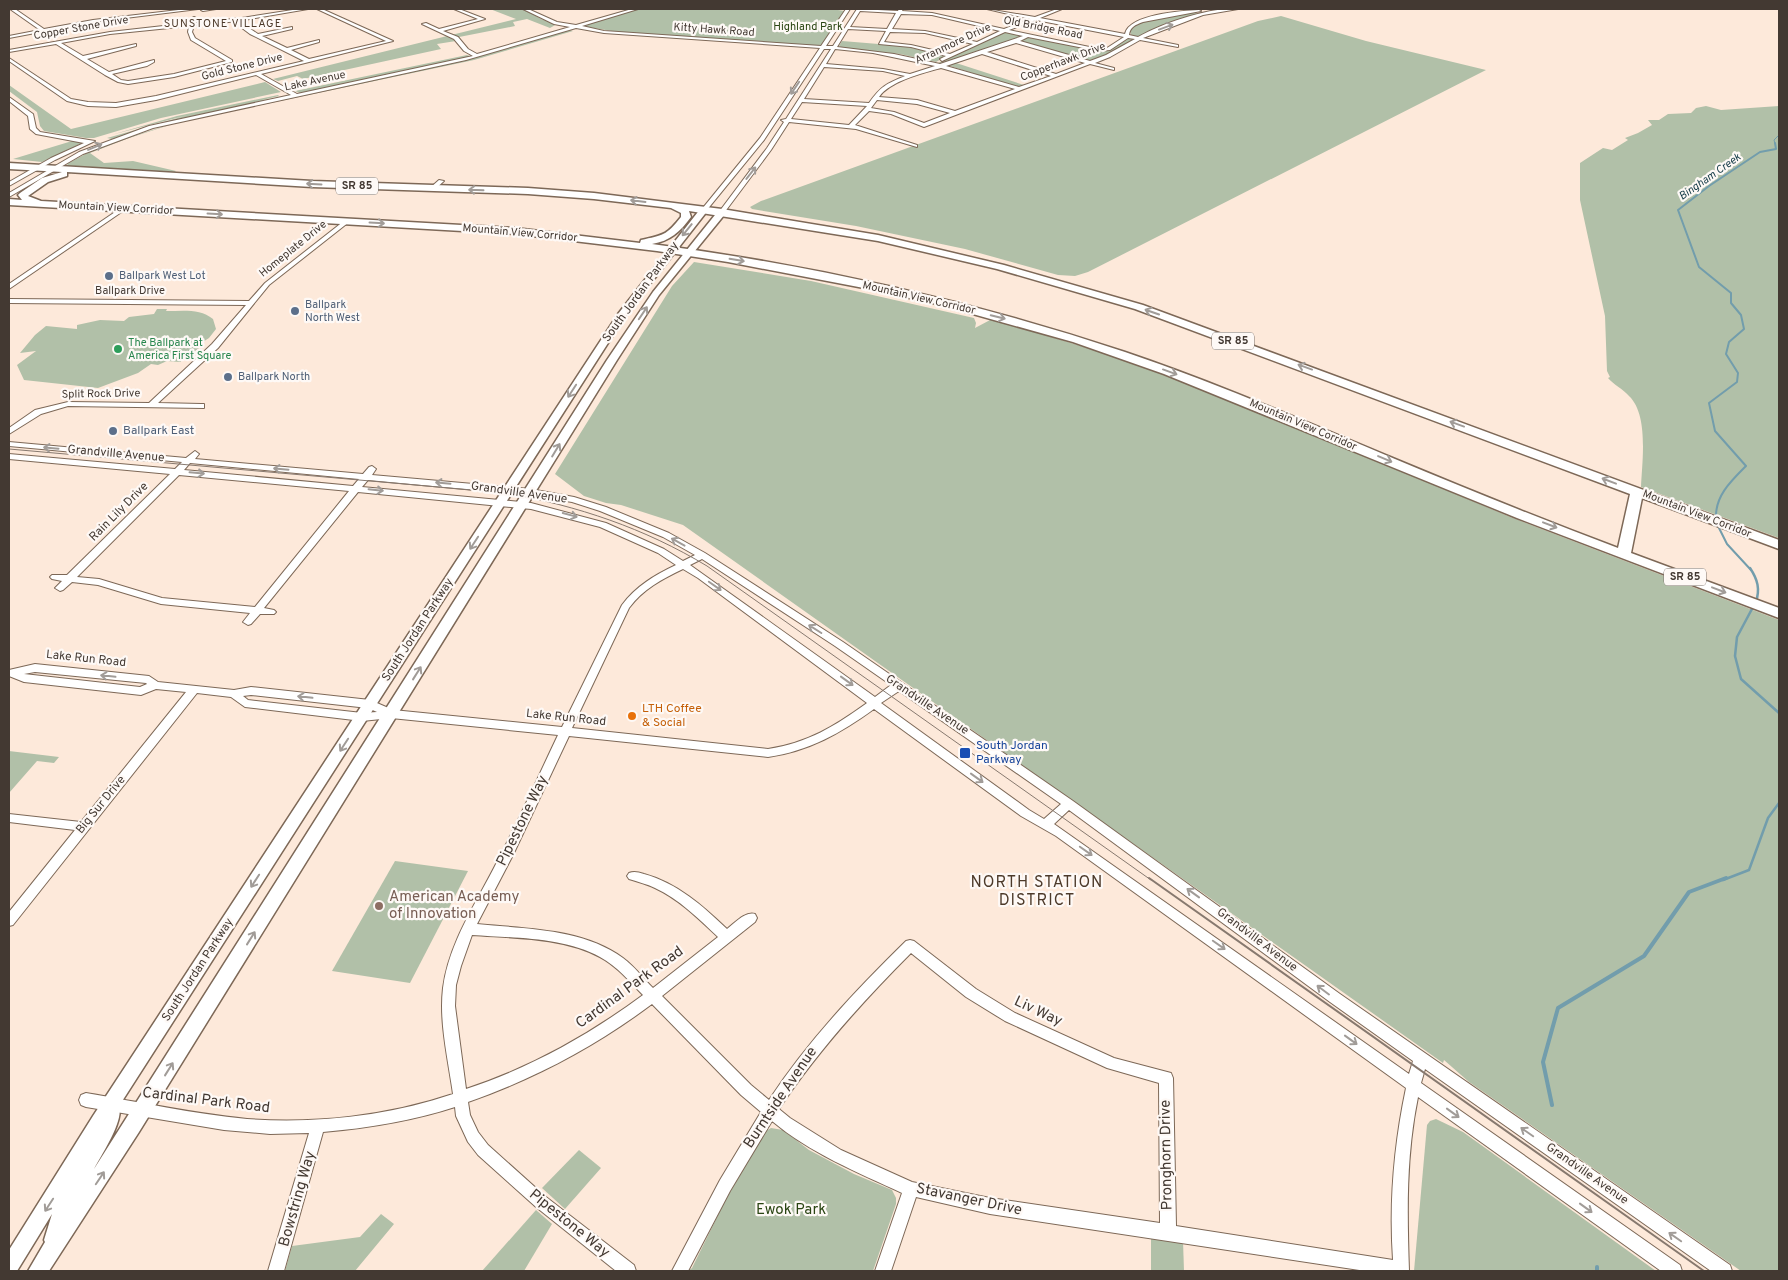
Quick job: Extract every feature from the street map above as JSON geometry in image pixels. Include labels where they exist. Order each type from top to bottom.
[{"type":"highway","name":"Mountain View Corridor","points":[[9,166],[432,189],[528,191],[722,212],[835,230],[920,248],[1000,267],[1092,293],[1204,330],[1779,545]]},
{"type":"highway","points":[[158,175],[62,174],[45,180],[25,192],[22,196],[26,200],[32,201],[139,207],[182,212]]},
{"type":"highway","name":"Mountain View Corridor","points":[[9,202],[515,232],[588,239],[689,253],[845,280],[988,315],[1076,340],[1204,384],[1441,483],[1779,613]]},
{"type":"highway","points":[[588,239],[647,242],[666,238],[671,235],[687,214],[681,209],[662,204]]},
{"type":"highway","points":[[1624,554],[1637,492]]},
{"type":"main road","name":"South Jordan Parkway","points":[[38,1271],[144,1110],[530,492],[580,410],[622,314],[704,210]]},
{"type":"main road","name":"South Jordan Parkway","points":[[9,1266],[111,1104],[500,502],[602,359],[722,212]]},
{"type":"main road","points":[[53,1248],[55,1233],[64,1207],[111,1118],[111,1104]]},
{"type":"street","points":[[10,9],[43,30]]},
{"type":"street","points":[[9,36],[113,18],[214,9]]},
{"type":"street","name":"Copper Stone Drive","points":[[9,52],[120,31],[242,19],[306,9]]},
{"type":"street","name":"Gold Stone Drive","points":[[9,59],[69,100],[98,105],[150,100],[391,41],[319,9]]},
{"type":"street","points":[[440,30],[483,20],[456,9]]},
{"type":"street","points":[[527,10],[540,9]]},
{"type":"street","name":"Lake Avenue","points":[[9,195],[52,169],[103,144],[151,127],[471,53],[617,9]]},
{"type":"street","name":"Lake Avenue","points":[[118,132],[177,115],[477,56],[636,9]]},
{"type":"street","name":"South Jordan Parkway","points":[[704,210],[752,152],[847,9]]},
{"type":"street","name":"South Jordan Parkway","points":[[722,212],[802,100],[859,9]]},
{"type":"street","name":"Old Bridge Road","points":[[859,9],[899,10],[932,14],[1026,36],[1104,50]]},
{"type":"street","points":[[989,9],[1176,46]]},
{"type":"street","name":"Arranmore Drive","points":[[850,126],[884,88],[976,43],[1060,9]]},
{"type":"street","name":"Copperhawk Drive","points":[[1104,50],[1127,37],[1128,28],[1134,25],[1166,14],[1212,9]]},
{"type":"street","name":"Copperhawk Drive","points":[[869,107],[924,124],[1091,63],[1113,54],[1147,34],[1202,14],[1236,9]]},
{"type":"street","name":"Kitty Hawk Road","points":[[527,10],[547,20],[564,25],[627,35],[876,52],[943,65],[1019,89]]},
{"type":"street","points":[[899,10],[880,42],[882,44],[916,47],[951,56]]},
{"type":"street","points":[[1194,10],[1202,14]]},
{"type":"street","points":[[56,42],[121,82],[139,83],[230,61],[193,39],[190,34],[196,11]]},
{"type":"street","points":[[242,19],[246,29],[308,61]]},
{"type":"street","points":[[424,24],[458,39],[471,53],[477,56]]},
{"type":"street","points":[[258,36],[290,28]]},
{"type":"street","points":[[847,28],[925,32],[976,43]]},
{"type":"street","name":"Arranmore Drive","points":[[910,76],[1026,36]]},
{"type":"street","points":[[286,50],[317,41]]},
{"type":"street","points":[[1016,41],[1112,69]]},
{"type":"street","points":[[83,58],[134,45]]},
{"type":"street","points":[[981,52],[1056,76]]},
{"type":"street","points":[[107,74],[145,65],[152,61]]},
{"type":"street","points":[[823,65],[883,70],[910,76]]},
{"type":"street","points":[[257,74],[292,93]]},
{"type":"street","points":[[875,98],[923,103],[955,113]]},
{"type":"street","points":[[9,99],[29,114],[33,130],[38,133],[93,141],[36,168],[9,184]]},
{"type":"street","points":[[802,100],[869,107]]},
{"type":"street","name":"Gold Stone Drive","points":[[88,110],[98,105]]},
{"type":"street","points":[[774,119],[850,126],[875,132],[915,146]]},
{"type":"street","points":[[432,189],[441,181]]},
{"type":"street","points":[[9,287],[124,209]]},
{"type":"street","name":"Homeplate Drive","points":[[152,404],[215,346],[271,280],[346,222]]},
{"type":"street","name":"Ballpark Drive","points":[[9,301],[250,303]]},
{"type":"street","name":"Split Rock Drive","points":[[9,432],[38,412],[61,405],[152,404],[202,406]]},
{"type":"street","name":"Grandville Avenue","points":[[9,444],[192,457],[369,473],[530,492],[574,500],[655,530],[702,555],[899,686],[1070,804],[1335,998],[1718,1267]]},
{"type":"street","name":"Grandville Avenue","points":[[9,456],[522,505],[559,512],[603,525],[649,544],[684,565],[1017,808],[1060,833],[1674,1271]]},
{"type":"street","name":"Rain Lily Drive","points":[[60,588],[192,457]]},
{"type":"street","points":[[248,622],[369,473]]},
{"type":"street","points":[[311,544],[323,546]]},
{"type":"street","name":"Pipestone Way","points":[[628,1271],[568,1225],[484,1150],[468,1128],[461,1098],[448,1006],[449,989],[455,962],[470,929],[628,603],[648,586],[702,555]]},
{"type":"street","points":[[55,577],[99,582],[161,601],[271,612]]},
{"type":"street","name":"Lake Run Road","points":[[10,672],[24,678],[141,691],[155,685],[234,694],[251,691],[391,714],[759,753],[801,747],[817,740],[899,686]]},
{"type":"street","name":"Big Sur Drive","points":[[9,921],[194,690]]},
{"type":"street","name":"Lake Run Road","points":[[234,694],[245,703],[366,710],[391,714]]},
{"type":"street","points":[[1046,824],[1070,804]]},
{"type":"street","points":[[9,818],[84,827]]},
{"type":"street","points":[[633,876],[660,884],[677,893],[693,904],[727,937]]},
{"type":"street","name":"Cardinal Park Road","points":[[86,1100],[240,1125],[269,1127],[318,1126],[388,1117],[461,1098],[506,1081],[563,1054],[610,1026],[652,996],[751,918]]},
{"type":"street","name":"Stavanger Drive","points":[[470,929],[570,941],[591,946],[613,957],[769,1111],[809,1140],[836,1155],[911,1189],[990,1206],[1168,1232],[1401,1270]]},
{"type":"street","name":"Liv Way","points":[[910,945],[986,1003],[1010,1017],[1112,1064],[1166,1078]]},
{"type":"street","name":"Burntside Avenue","points":[[680,1271],[734,1170],[769,1111],[814,1049],[872,982],[910,945]]},
{"type":"street","points":[[1401,1270],[1398,1203],[1399,1177],[1404,1127],[1421,1057]]},
{"type":"street","name":"Pronghorn Drive","points":[[1166,1078],[1168,1232]]},
{"type":"street","name":"Bowstring Way","points":[[276,1271],[318,1126]]},
{"type":"street","points":[[883,1271],[911,1189]]},
{"type":"green space","points":[[490,9],[524,9],[541,19],[557,24],[550,28],[527,19],[513,22],[515,26],[454,38],[456,41],[437,44],[441,49],[303,79],[297,76],[278,81],[273,79],[516,19]]},
{"type":"green space","name":"Highland Park","points":[[639,9],[831,9],[845,11],[819,46],[623,33],[582,26]]},
{"type":"green space","points":[[1193,12],[1199,14],[1139,37],[1131,36],[1130,30],[1143,21],[1160,16]]},
{"type":"green space","points":[[1281,16],[1366,41],[1486,70],[1088,272],[1075,276],[1058,275],[965,249],[856,226],[752,209],[750,207],[761,201],[1258,21]]},
{"type":"green space","points":[[570,30],[573,31],[474,60],[176,123],[90,153],[104,163],[133,161],[176,171],[172,174],[70,167],[67,164],[89,152],[117,141],[175,123],[467,60]]},
{"type":"green space","points":[[1007,32],[1022,36],[943,64],[938,63],[1002,33]]},
{"type":"green space","points":[[1025,37],[1102,51],[1128,38],[1134,40],[1109,55],[1090,61],[1018,41]]},
{"type":"green space","points":[[842,41],[903,46],[947,56],[936,62],[900,54],[842,48],[839,46]]},
{"type":"green space","points":[[467,55],[472,57],[300,93],[295,91]]},
{"type":"green space","points":[[953,62],[1027,86],[1019,88],[947,65]]},
{"type":"green space","points":[[265,82],[281,92],[161,118],[94,138],[44,131],[40,126],[37,112],[9,91],[9,85],[71,129]]},
{"type":"green space","points":[[278,95],[262,100],[272,99],[168,122],[112,139],[107,138],[188,115],[111,135],[177,116]]},
{"type":"green space","points":[[1706,106],[1721,110],[1779,106],[1779,538],[1641,487],[1643,439],[1639,415],[1635,404],[1629,396],[1608,378],[1610,377],[1607,371],[1605,316],[1580,200],[1580,163],[1603,148],[1612,150],[1628,140],[1625,138],[1652,125],[1648,120],[1659,120],[1668,114],[1691,113],[1696,108]]},
{"type":"green space","points":[[72,141],[82,143],[42,162],[13,159]]},
{"type":"green space","points":[[694,262],[811,281],[974,318],[975,328],[992,319],[1130,361],[1235,401],[1508,516],[1779,620],[1779,1271],[1741,1271],[1469,1082],[1444,1060],[1443,1063],[683,525],[621,505],[606,503],[584,496],[555,474],[672,286]]},
{"type":"green space","name":"The Ballpark at America First Square","points":[[157,309],[191,311],[208,315],[213,319],[216,329],[209,338],[195,347],[199,348],[180,362],[167,361],[158,365],[151,364],[138,373],[98,388],[24,380],[17,365],[36,351],[20,353],[35,335],[46,326],[77,329],[77,325],[100,320],[124,321],[129,317],[154,314]]},
{"type":"green space","points":[[9,751],[59,757],[54,763],[37,761],[9,793]]},
{"type":"green space","points":[[395,861],[468,871],[410,983],[332,971]]},
{"type":"green space","points":[[1436,1119],[1463,1132],[1656,1271],[1414,1271],[1427,1125],[1430,1121]]},
{"type":"green space","name":"Ewok Park","points":[[771,1128],[783,1130],[809,1150],[854,1174],[892,1190],[896,1198],[896,1204],[873,1271],[688,1271],[692,1268],[724,1203],[764,1132]]},
{"type":"green space","points":[[579,1150],[601,1168],[565,1209],[542,1188]]},
{"type":"green space","points":[[536,1210],[552,1224],[524,1271],[482,1271]]},
{"type":"green space","points":[[381,1214],[394,1224],[355,1271],[285,1271],[292,1246],[360,1237]]},
{"type":"green space","points":[[1151,1237],[1183,1241],[1184,1271],[1151,1271]]},
{"type":"waterway","name":"Bingham Creek","points":[[1775,144],[1774,140],[1779,135]]},
{"type":"waterway","name":"Bingham Creek","points":[[1716,518],[1718,503],[1725,489],[1746,466],[1715,431],[1709,403],[1737,382],[1738,373],[1726,354],[1729,342],[1744,329],[1741,315],[1731,303],[1731,293],[1699,267],[1678,210],[1709,186],[1760,152],[1776,149],[1775,143]]},
{"type":"waterway","name":"Bingham Creek","points":[[1717,524],[1727,544],[1751,570]]},
{"type":"waterway","name":"Bingham Creek","points":[[1750,568],[1758,585],[1756,602]]},
{"type":"waterway","name":"Bingham Creek","points":[[1753,607],[1737,637],[1735,656],[1741,679],[1779,713]]},
{"type":"waterway","name":"Bingham Creek","points":[[1723,880],[1749,870],[1768,818],[1779,803]]},
{"type":"waterway","name":"Bingham Creek","points":[[1552,1105],[1543,1062],[1558,1008],[1644,956],[1689,892],[1726,878]]},
{"type":"tram line","points":[[9,449],[506,493],[533,498],[610,520],[659,540],[707,566],[1151,880]]},
{"type":"tram line","points":[[1149,878],[1704,1271]]},
{"type":"place","name":"Ballpark West Lot","points":[[109,276]]},
{"type":"place","name":"Ballpark North West","points":[[295,311]]},
{"type":"place","name":"The Ballpark at America First Square","points":[[118,349]]},
{"type":"place","name":"Ballpark North","points":[[228,377]]},
{"type":"place","name":"Ballpark East","points":[[113,431]]},
{"type":"place","name":"LTH Coffee & Social","points":[[632,716]]},
{"type":"place","name":"South Jordan Parkway","points":[[965,753]]},
{"type":"place","name":"American Academy of Innovation","points":[[379,906]]},
{"type":"district","name":"SUNSTONE VILLAGE","points":[[223,24]]},
{"type":"district","name":"NORTH STATION DISTRICT","points":[[1037,892]]}]
